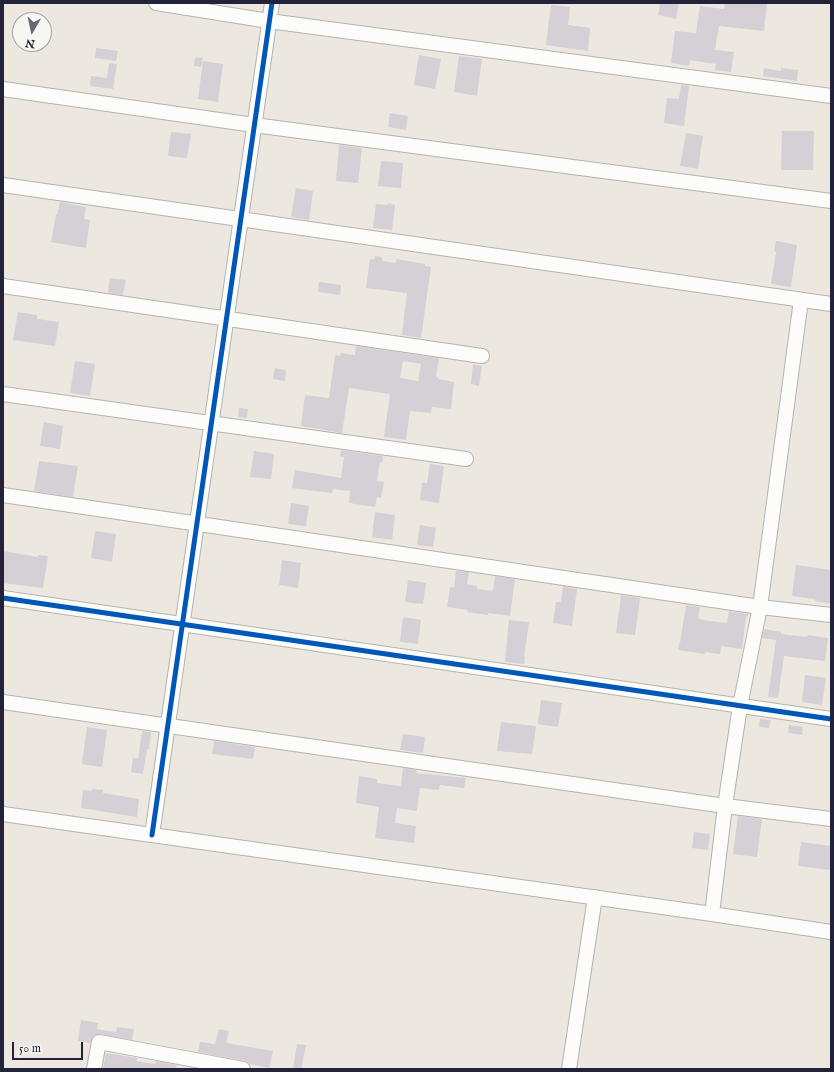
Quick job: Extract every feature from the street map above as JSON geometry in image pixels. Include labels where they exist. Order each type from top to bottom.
[{"type":"street","points":[[156,3],[269,21],[831,96]]},
{"type":"street","points":[[152,835],[272,3]]},
{"type":"street","points":[[3,89],[254,125],[831,201]]},
{"type":"street","points":[[3,185],[831,304]]},
{"type":"street","points":[[3,286],[482,356]]},
{"type":"street","points":[[712,914],[725,806],[740,706],[760,607],[801,300]]},
{"type":"street","points":[[3,394],[466,459]]},
{"type":"street","points":[[3,494],[760,607],[831,615]]},
{"type":"street","points":[[3,598],[831,719]]},
{"type":"street","points":[[3,702],[725,806],[831,819]]},
{"type":"street","points":[[3,814],[595,897],[831,932]]},
{"type":"street","points":[[569,1069],[595,897]]},
{"type":"street","points":[[94,1069],[99,1042],[243,1069]]},
{"type":"building","points":[[660,3],[679,3],[676,19],[658,15]]},
{"type":"building","points":[[725,3],[767,3],[764,31],[719,26],[715,50],[734,52],[731,72],[715,70],[716,64],[690,60],[689,66],[671,63],[675,31],[696,33],[700,6],[724,9]]},
{"type":"building","points":[[551,5],[570,7],[568,25],[590,28],[588,51],[546,45]]},
{"type":"building","points":[[96,48],[118,51],[116,61],[95,58]]},
{"type":"building","points":[[419,55],[441,59],[435,89],[414,85]]},
{"type":"building","points":[[459,56],[482,59],[477,96],[454,92]]},
{"type":"building","points":[[195,57],[203,58],[201,67],[194,66]]},
{"type":"building","points":[[203,61],[223,64],[218,102],[198,99]]},
{"type":"building","points":[[109,63],[117,64],[113,89],[90,86],[91,76],[107,78]]},
{"type":"building","points":[[764,68],[781,71],[781,68],[798,70],[797,81],[763,76]]},
{"type":"building","points":[[681,85],[689,86],[684,126],[664,123],[667,98],[679,99]]},
{"type":"building","points":[[390,113],[408,116],[406,130],[388,127]]},
{"type":"building","points":[[782,131],[814,131],[813,170],[781,170]]},
{"type":"building","points":[[171,132],[191,134],[187,158],[168,156]]},
{"type":"building","points":[[686,133],[703,136],[698,169],[680,166]]},
{"type":"building","points":[[339,145],[362,148],[358,183],[336,181]]},
{"type":"building","points":[[381,161],[403,163],[401,188],[378,186]]},
{"type":"building","points":[[296,188],[313,191],[309,220],[291,217]]},
{"type":"building","points":[[60,202],[86,207],[84,219],[90,220],[86,248],[51,242]]},
{"type":"building","points":[[388,203],[395,205],[392,230],[373,228],[376,204],[388,205]]},
{"type":"building","points":[[776,241],[797,245],[791,287],[771,284],[776,252],[774,251]]},
{"type":"building","points":[[375,256],[382,257],[382,261],[396,263],[396,259],[425,264],[425,266],[431,267],[421,338],[402,335],[407,293],[366,288],[370,259],[374,260]]},
{"type":"building","points":[[110,278],[126,280],[123,295],[108,293]]},
{"type":"building","points":[[319,282],[341,285],[340,295],[318,292]]},
{"type":"building","points":[[18,312],[37,315],[37,319],[59,322],[55,346],[13,340]]},
{"type":"building","points":[[356,346],[439,358],[436,377],[438,377],[438,379],[454,382],[451,409],[432,407],[431,413],[410,411],[406,440],[384,437],[390,394],[349,388],[342,433],[301,426],[305,395],[329,398],[335,355],[340,356],[341,353],[355,355]],"holes":[[[403,361],[421,364],[418,381],[400,378]]]},
{"type":"building","points":[[75,361],[95,364],[90,396],[70,393]]},
{"type":"building","points":[[473,364],[482,366],[479,386],[471,384]]},
{"type":"building","points":[[275,368],[286,370],[285,381],[273,379]]},
{"type":"building","points":[[239,408],[248,409],[247,418],[238,417]]},
{"type":"building","points":[[44,422],[63,426],[60,449],[40,446]]},
{"type":"building","points":[[341,450],[383,456],[382,463],[380,462],[377,481],[384,482],[381,498],[377,497],[375,507],[349,503],[350,491],[333,489],[332,493],[292,488],[295,470],[341,478],[344,457],[340,456]]},
{"type":"building","points":[[254,451],[274,454],[271,479],[250,477]]},
{"type":"building","points":[[39,461],[78,466],[73,497],[34,491]]},
{"type":"building","points":[[430,464],[444,466],[439,503],[420,500],[422,483],[427,483]]},
{"type":"building","points":[[291,503],[309,506],[306,526],[288,524]]},
{"type":"building","points":[[375,512],[395,515],[392,540],[372,537]]},
{"type":"building","points":[[420,525],[436,528],[433,547],[417,545]]},
{"type":"building","points":[[95,531],[116,534],[112,562],[91,558]]},
{"type":"building","points":[[3,551],[38,557],[38,555],[48,556],[43,588],[3,583]]},
{"type":"building","points":[[282,560],[301,563],[298,588],[279,585]]},
{"type":"building","points":[[796,565],[831,570],[831,604],[815,601],[815,599],[792,596]]},
{"type":"building","points":[[456,571],[469,572],[467,584],[477,586],[477,589],[493,591],[495,576],[515,579],[510,616],[467,612],[468,610],[447,607],[450,587],[454,588]]},
{"type":"building","points":[[408,580],[426,583],[423,604],[405,602]]},
{"type":"building","points":[[563,586],[577,589],[572,626],[553,623],[556,602],[561,602]]},
{"type":"building","points":[[621,595],[640,598],[635,635],[616,633]]},
{"type":"building","points":[[686,605],[700,607],[698,618],[703,620],[727,623],[729,611],[748,614],[748,616],[746,616],[742,649],[721,646],[720,654],[705,652],[705,654],[678,650]]},
{"type":"building","points":[[403,617],[421,620],[418,644],[400,642]]},
{"type":"building","points":[[509,620],[529,622],[524,664],[505,662]]},
{"type":"building","points":[[764,629],[781,632],[781,634],[807,637],[808,635],[828,638],[825,661],[784,656],[778,698],[768,697],[776,640],[762,638]]},
{"type":"building","points":[[805,675],[826,678],[822,705],[802,702]]},
{"type":"building","points":[[541,700],[562,703],[558,727],[538,724]]},
{"type":"building","points":[[760,719],[771,720],[769,728],[759,727]]},
{"type":"building","points":[[501,722],[536,726],[532,754],[497,751]]},
{"type":"building","points":[[789,725],[803,727],[802,735],[788,733]]},
{"type":"building","points":[[87,727],[107,730],[102,767],[82,764]]},
{"type":"building","points":[[142,731],[151,732],[149,749],[147,749],[143,774],[131,772],[133,758],[138,759]]},
{"type":"building","points":[[403,734],[425,737],[423,753],[400,750]]},
{"type":"building","points":[[214,741],[255,747],[253,759],[212,754]]},
{"type":"building","points":[[403,768],[417,770],[416,773],[466,778],[464,788],[440,785],[439,790],[420,788],[417,811],[397,808],[395,823],[416,826],[414,843],[375,838],[379,807],[356,803],[359,776],[377,779],[377,783],[401,786]]},
{"type":"building","points":[[92,789],[103,790],[103,793],[139,799],[137,817],[81,808],[83,790],[92,791]]},
{"type":"building","points":[[738,816],[762,819],[757,857],[733,854]]},
{"type":"building","points":[[694,832],[710,834],[708,850],[692,848]]},
{"type":"building","points":[[801,842],[831,846],[831,870],[798,866]]},
{"type":"building","points":[[81,1020],[98,1023],[97,1029],[116,1032],[117,1027],[134,1029],[132,1040],[100,1034],[93,1036],[90,1043],[78,1041]]},
{"type":"building","points":[[219,1029],[229,1031],[226,1043],[273,1051],[269,1068],[250,1064],[245,1061],[198,1052],[200,1042],[215,1044]]},
{"type":"building","points":[[297,1044],[306,1045],[301,1069],[293,1069]]},
{"type":"building","points":[[106,1053],[137,1058],[137,1061],[155,1064],[156,1061],[177,1065],[176,1069],[103,1069]]},
{"type":"cycle path","points":[[152,835],[272,3]]},
{"type":"cycle path","points":[[3,598],[831,719]]}]
